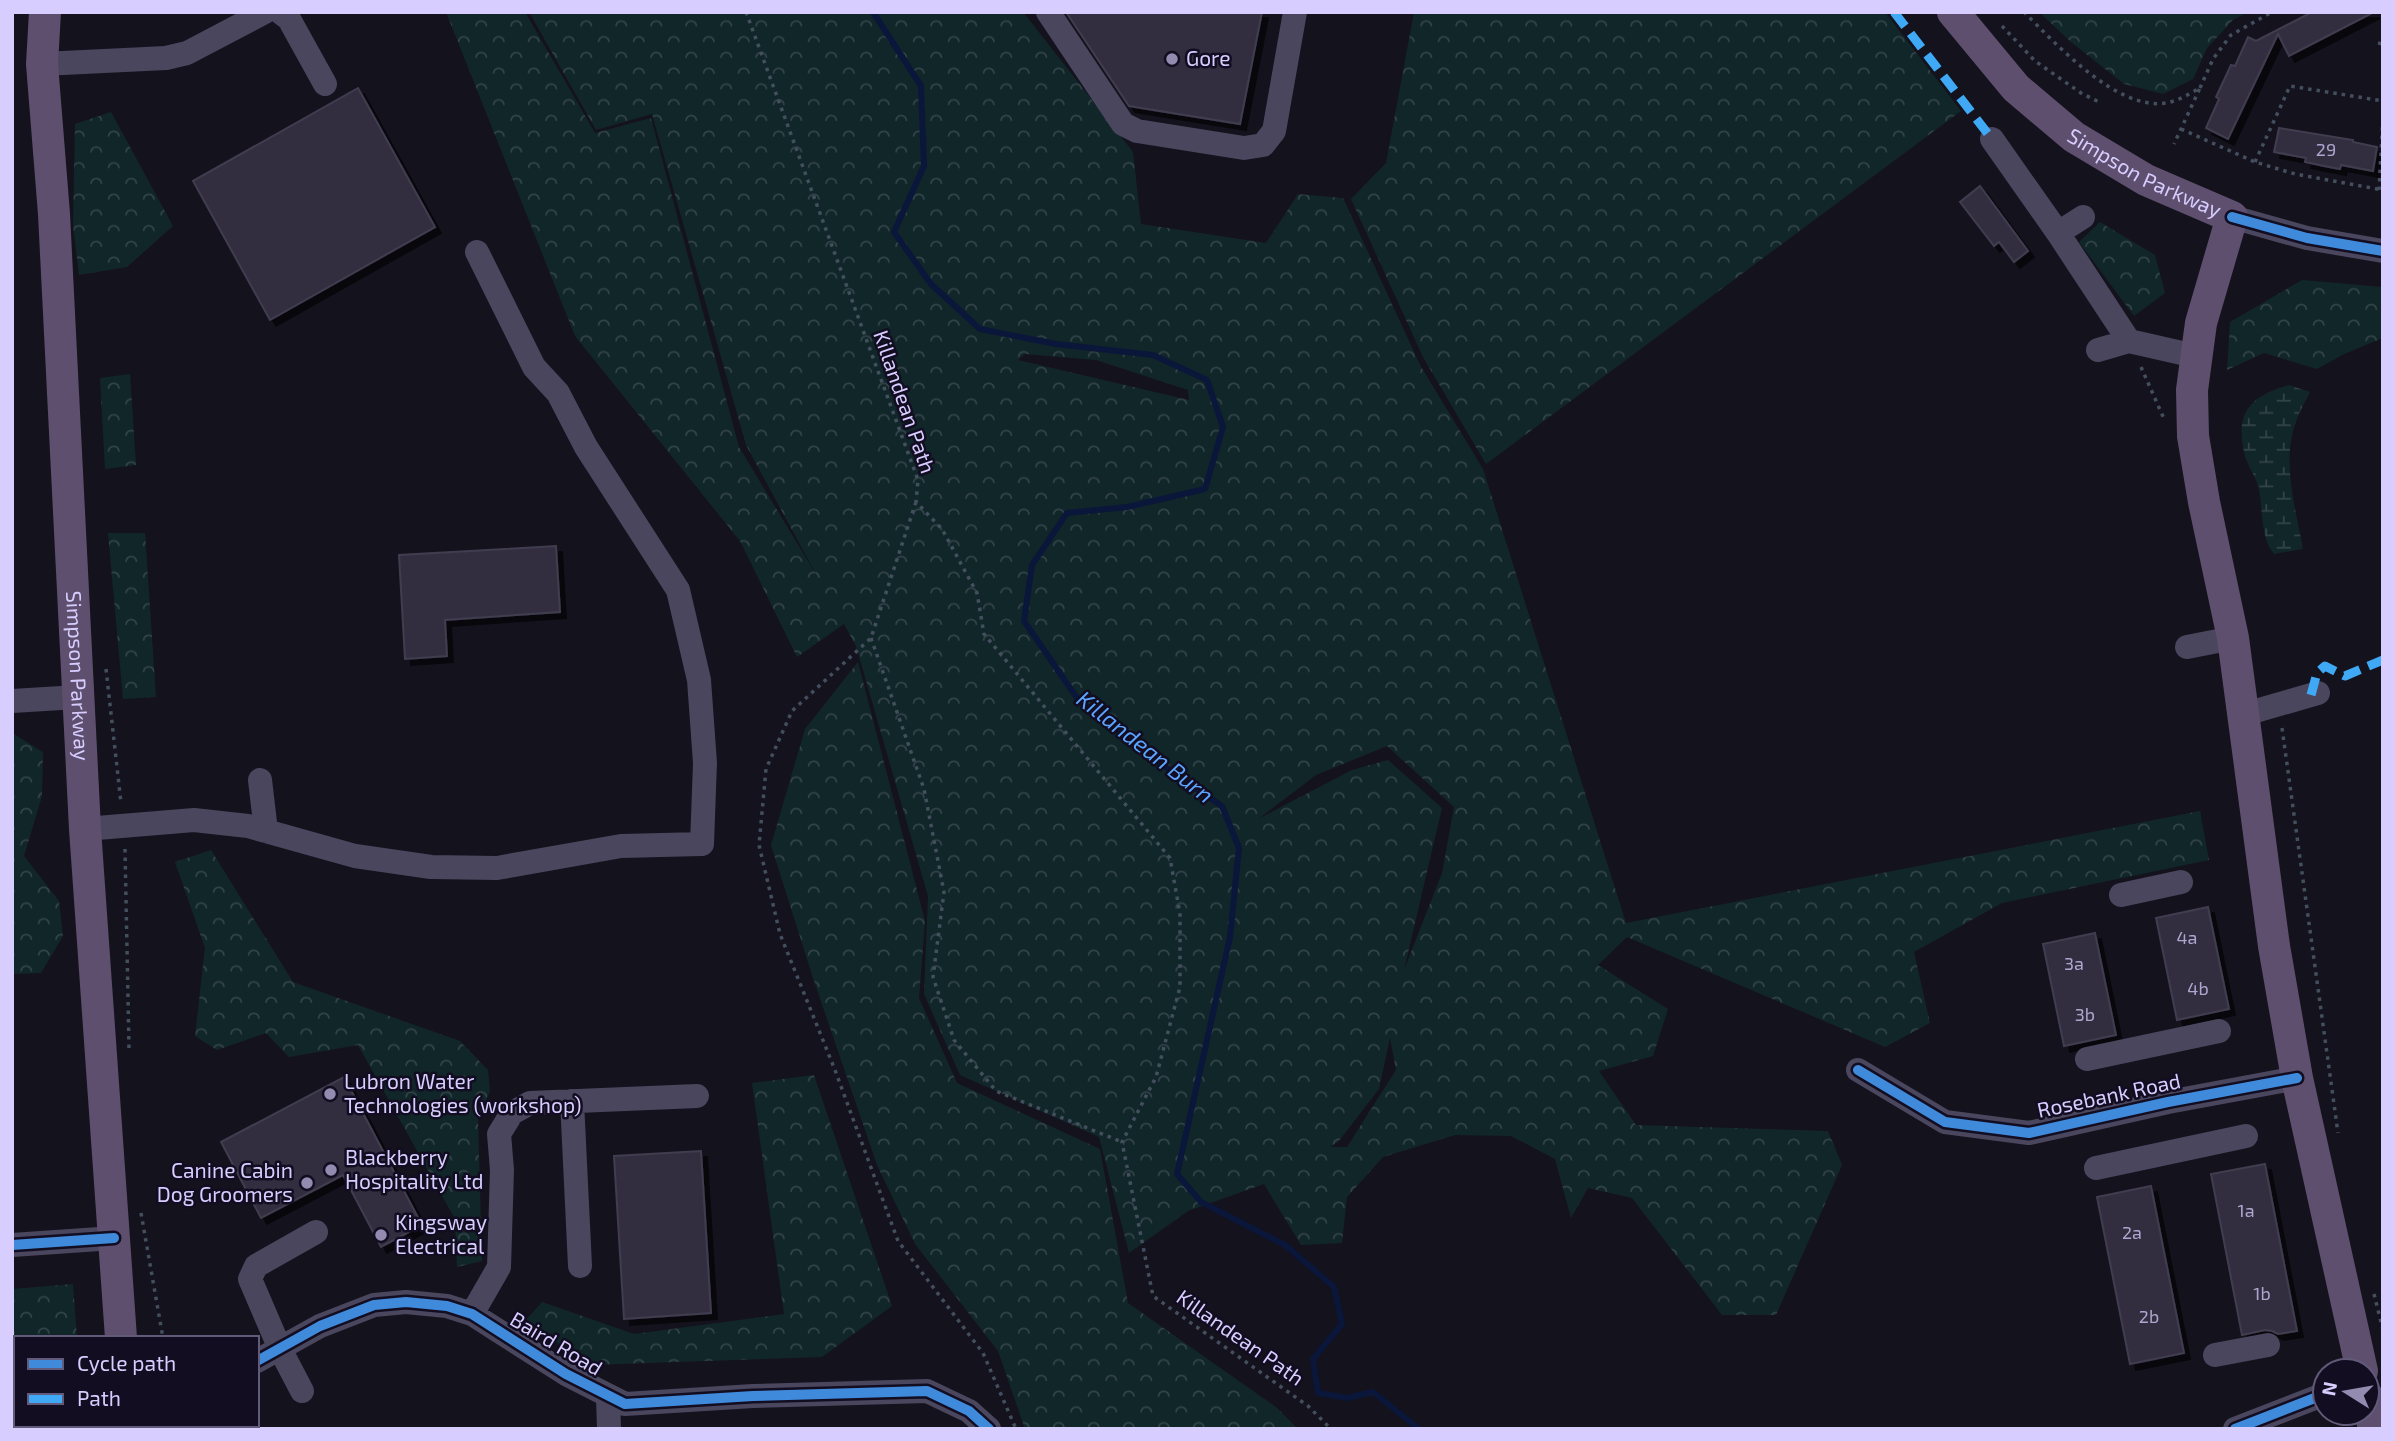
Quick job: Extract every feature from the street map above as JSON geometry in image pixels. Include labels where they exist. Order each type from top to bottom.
[{"type":"main road","name":"Simpson Parkway","points":[[44,12],[42,64],[54,214],[85,829],[121,1336]]},
{"type":"main road","name":"Simpson Parkway","points":[[1953,12],[2016,88],[2074,137],[2147,180],[2232,217]]},
{"type":"main road","points":[[2232,217],[2204,313],[2195,356],[2192,390],[2193,436],[2233,638],[2274,946],[2297,1078],[2359,1357]]},
{"type":"street","points":[[42,64],[166,58],[187,53],[265,12]]},
{"type":"street","points":[[280,12],[289,19],[325,84]]},
{"type":"street","points":[[1048,12],[1124,124],[1137,131],[1244,148],[1263,145],[1274,131],[1295,12]]},
{"type":"street","points":[[1992,139],[2129,341]]},
{"type":"street","points":[[2058,233],[2083,216]]},
{"type":"street","name":"Simpson Parkway","points":[[2232,217],[2307,238],[2383,251]]},
{"type":"street","points":[[85,829],[194,820],[248,826],[355,856],[431,867],[497,868],[621,846],[702,844],[705,763],[699,680],[678,590],[586,447],[558,393],[534,367],[477,252]]},
{"type":"street","points":[[2098,349],[2129,341],[2195,356]]},
{"type":"street","points":[[2187,647],[2233,638]]},
{"type":"street","points":[[2245,715],[2318,694]]},
{"type":"street","points":[[12,701],[79,696]]},
{"type":"street","points":[[260,780],[266,831]]},
{"type":"street","points":[[2121,895],[2181,882]]},
{"type":"street","points":[[2087,1059],[2218,1031]]},
{"type":"street","name":"Rosebank Road","points":[[1858,1070],[1945,1122],[2029,1133],[2168,1102],[2297,1078]]},
{"type":"street","points":[[472,1314],[499,1267],[502,1170],[499,1134],[512,1113],[530,1103],[697,1096]]},
{"type":"street","points":[[572,1101],[580,1266]]},
{"type":"street","points":[[2096,1168],[2246,1136]]},
{"type":"street","points":[[302,1391],[280,1349],[250,1279],[256,1266],[316,1232]]},
{"type":"street","points":[[12,1245],[114,1238]]},
{"type":"street","name":"Baird Road","points":[[259,1361],[320,1326],[374,1305],[406,1302],[447,1306],[472,1314],[555,1368],[625,1404],[852,1392],[927,1391],[969,1411],[989,1429]]},
{"type":"street","points":[[2215,1355],[2268,1345]]},
{"type":"street","points":[[608,1397],[609,1429]]},
{"type":"street","points":[[2235,1429],[2266,1423],[2311,1401]]},
{"type":"path","points":[[2024,12],[2060,48],[2116,91],[2140,101],[2164,104],[2200,88]]},
{"type":"path","points":[[2174,144],[2213,59],[2231,34],[2273,12]]},
{"type":"path","points":[[1998,22],[2035,61],[2081,93],[2099,102]]},
{"type":"path","points":[[2255,162],[2290,86],[2383,101]]},
{"type":"path","points":[[2181,129],[2255,162],[2295,174],[2381,190],[2383,117]]},
{"type":"path","points":[[2129,341],[2173,439],[2193,436]]},
{"type":"path","points":[[916,502],[871,638],[792,711],[766,769],[759,845],[780,934],[835,1070],[898,1241],[983,1353],[1016,1429]]},
{"type":"path","points":[[871,638],[924,789],[944,892],[933,977],[954,1040],[996,1091],[1122,1142]]},
{"type":"path","points":[[105,663],[124,825],[130,1061]]},
{"type":"path","points":[[2278,705],[2340,1140]]},
{"type":"path","points":[[140,1208],[163,1336]]},
{"type":"path","points":[[2374,1292],[2383,1330]]},
{"type":"green space","points":[[446,12],[525,12],[595,133],[651,118],[739,447],[817,576],[746,445],[652,114],[596,130],[529,12],[1023,12],[1133,152],[1141,224],[1266,243],[1298,194],[1343,198],[1420,365],[1483,469],[1626,923],[2200,811],[2209,860],[2002,903],[1914,952],[1930,1023],[1885,1047],[1627,937],[1598,965],[1668,1009],[1653,1056],[1599,1071],[1636,1125],[1828,1131],[1842,1165],[1776,1315],[1722,1315],[1632,1198],[1588,1188],[1571,1218],[1555,1159],[1511,1136],[1455,1135],[1383,1157],[1347,1197],[1342,1243],[1301,1245],[1264,1184],[1188,1211],[1129,1253],[1099,1137],[960,1075],[924,994],[928,896],[856,646],[844,624],[797,657],[740,541],[575,336]],"holes":[[[1025,354],[1096,360],[1188,390],[1189,400],[1018,360]],[[1387,746],[1454,807],[1442,873],[1404,970],[1442,808],[1388,760],[1352,770],[1258,819],[1316,775]],[[1390,1038],[1396,1070],[1347,1147],[1330,1147],[1338,1142],[1379,1089]]]},
{"type":"green space","points":[[1414,12],[1885,12],[1961,111],[1486,464],[1423,357],[1351,199],[1386,163]]},
{"type":"green space","points":[[2039,12],[2248,12],[2233,20],[2207,48],[2193,79],[2163,94],[2124,84],[2071,42]]},
{"type":"green space","points":[[111,112],[173,226],[127,267],[79,275],[73,225],[75,124]]},
{"type":"green space","points":[[2100,222],[2155,255],[2165,293],[2134,316],[2079,242]]},
{"type":"green space","points":[[2302,280],[2383,287],[2383,338],[2317,369],[2264,353],[2227,370],[2230,322]]},
{"type":"green space","points":[[130,374],[136,465],[105,469],[100,378]]},
{"type":"green space","points":[[2289,385],[2310,392],[2296,422],[2290,453],[2291,486],[2303,549],[2274,554],[2266,539],[2260,494],[2245,456],[2242,429],[2248,409],[2255,401],[2275,389]]},
{"type":"green space","points":[[108,533],[145,533],[156,697],[123,699]]},
{"type":"green space","points":[[858,662],[925,921],[919,998],[957,1083],[1100,1149],[1128,1303],[1276,1407],[1298,1429],[1025,1429],[998,1351],[915,1244],[877,1165],[771,845],[805,729]]},
{"type":"green space","points":[[12,733],[43,752],[42,796],[24,856],[59,901],[63,936],[41,973],[12,974]]},
{"type":"green space","points":[[211,850],[293,982],[460,1041],[488,1070],[490,1091],[478,1120],[482,1261],[457,1267],[455,1219],[358,1045],[289,1057],[266,1033],[217,1050],[195,1036],[205,948],[175,862]]},
{"type":"green space","points":[[814,1075],[892,1306],[822,1357],[590,1365],[525,1321],[542,1302],[634,1334],[784,1314],[752,1083]]},
{"type":"green space","points":[[73,1284],[77,1336],[14,1336],[14,1359],[12,1289]]},
{"type":"building","name":"Gore","points":[[1066,12],[1262,12],[1240,124],[1129,106]]},
{"type":"building","points":[[2312,12],[2374,12],[2289,56],[2278,34],[2228,139],[2206,128],[2219,99],[2216,97],[2231,65],[2235,66],[2248,37],[2256,41]]},
{"type":"building","points":[[358,88],[435,227],[270,320],[193,181]]},
{"type":"building","points":[[2279,128],[2353,140],[2377,147],[2373,171],[2341,165],[2340,169],[2324,166],[2305,162],[2306,158],[2274,152]]},
{"type":"building","points":[[1980,186],[2028,251],[2014,262],[1999,242],[1994,246],[1960,202]]},
{"type":"building","points":[[556,546],[560,612],[445,620],[447,656],[405,659],[399,555]]},
{"type":"building","points":[[2208,907],[2229,1009],[2177,1020],[2156,918]]},
{"type":"building","points":[[2095,933],[2116,1035],[2064,1046],[2043,944]]},
{"type":"building","points":[[344,1077],[422,1225],[381,1247],[343,1175],[261,1218],[221,1142]]},
{"type":"building","points":[[701,1151],[711,1313],[624,1319],[614,1156]]},
{"type":"building","points":[[2265,1164],[2297,1331],[2278,1334],[2265,1330],[2242,1335],[2211,1174]]},
{"type":"building","points":[[2151,1186],[2184,1353],[2130,1364],[2097,1197]]},
{"type":"waterway","name":"Killandean Burn","points":[[873,12],[921,86],[924,166],[894,232],[931,284],[980,329],[1056,344],[1153,355],[1207,380],[1223,427],[1205,489],[1127,507],[1067,513],[1032,565],[1024,621],[1077,698],[1175,774],[1222,806],[1239,848],[1230,937],[1177,1174],[1201,1202],[1285,1245],[1334,1287],[1342,1324],[1313,1359],[1318,1393],[1347,1398],[1373,1392],[1419,1429]]},
{"type":"marked path","points":[[1894,12],[1992,139]]},
{"type":"marked path","points":[[2311,695],[2317,673],[2325,666],[2345,676],[2383,660]]},
{"type":"cycle path","points":[[2232,217],[2307,238],[2383,251]]},
{"type":"cycle path","points":[[1858,1070],[1945,1122],[2029,1133],[2168,1102],[2297,1078]]},
{"type":"cycle path","points":[[12,1245],[114,1238]]},
{"type":"cycle path","points":[[259,1360],[320,1326],[374,1305],[406,1302],[447,1306],[472,1314],[566,1374],[625,1404],[753,1396],[927,1391],[969,1411],[989,1429]]},
{"type":"cycle path","points":[[2235,1429],[2311,1399]]},
{"type":"place","name":"Gore","points":[[1172,59]]},
{"type":"place","name":"Lubron Water Technologies (workshop)","points":[[330,1094]]},
{"type":"place","name":"Blackberry Hospitality Ltd","points":[[331,1170]]},
{"type":"place","name":"Canine Cabin Dog Groomers","points":[[307,1183]]},
{"type":"place","name":"Kingsway Electrical","points":[[381,1235]]}]
